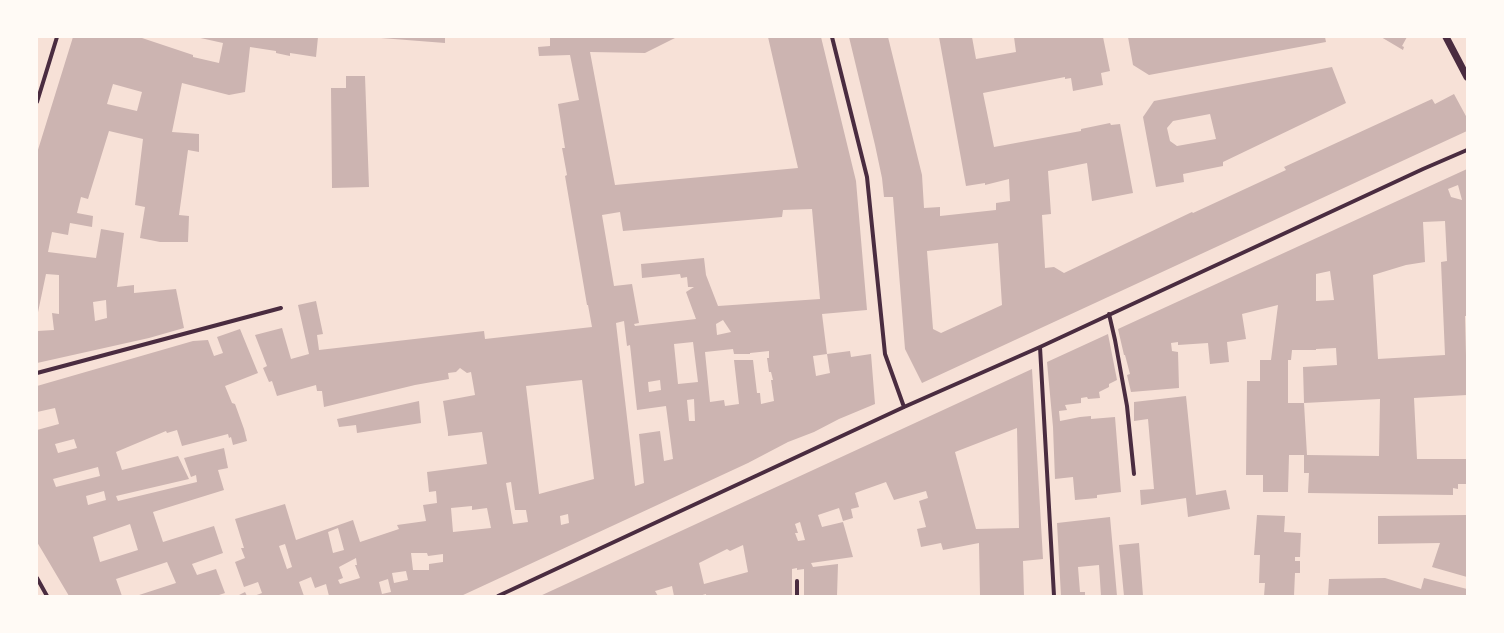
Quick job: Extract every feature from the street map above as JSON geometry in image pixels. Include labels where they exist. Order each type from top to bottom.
[{"type":"street","points":[[37,102],[57,37]]},
{"type":"street","points":[[832,37],[867,177],[885,354],[904,407]]},
{"type":"street","points":[[1446,37],[1467,77]]},
{"type":"street","points":[[498,596],[904,407],[1040,347],[1467,150]]},
{"type":"street","points":[[37,374],[281,308]]},
{"type":"street","points":[[1109,314],[1127,406],[1134,474]]},
{"type":"street","points":[[1040,347],[1054,596]]},
{"type":"street","points":[[37,578],[47,596]]},
{"type":"street","points":[[797,581],[797,596]]},
{"type":"building","points":[[73,37],[139,37],[193,55],[193,57],[219,63],[223,43],[196,37],[318,37],[316,57],[290,53],[290,56],[276,53],[276,51],[250,47],[245,92],[229,95],[182,83],[172,132],[199,134],[199,152],[188,150],[179,215],[189,216],[188,242],[160,242],[140,238],[145,207],[135,205],[143,139],[109,131],[88,199],[81,197],[77,213],[93,216],[92,227],[70,223],[68,235],[52,232],[48,252],[96,258],[101,229],[124,233],[117,287],[134,285],[134,293],[176,289],[184,328],[149,338],[37,363],[37,331],[54,330],[52,313],[59,314],[59,275],[46,274],[37,317],[37,153]],"holes":[[[113,84],[142,92],[137,111],[107,104]],[[106,300],[107,318],[95,321],[93,302]]]},
{"type":"building","points":[[445,37],[445,43],[381,38]]},
{"type":"building","points":[[550,37],[677,37],[645,53],[590,52],[615,185],[798,168],[768,37],[821,37],[856,181],[867,310],[822,314],[827,354],[850,351],[851,357],[871,354],[875,404],[839,419],[814,432],[788,442],[748,463],[461,596],[329,596],[326,584],[315,588],[311,577],[299,582],[304,596],[254,596],[262,593],[258,582],[244,587],[235,562],[245,558],[241,548],[244,548],[235,519],[285,504],[296,540],[353,520],[360,542],[399,529],[397,525],[426,521],[423,505],[437,503],[436,491],[429,492],[427,472],[487,464],[482,432],[448,436],[443,401],[475,395],[471,372],[467,373],[460,368],[456,372],[448,373],[449,379],[415,385],[324,407],[322,391],[317,391],[316,385],[277,396],[272,381],[269,382],[263,368],[267,366],[255,335],[282,328],[291,359],[309,354],[298,305],[316,301],[323,334],[317,335],[319,350],[484,331],[485,339],[592,327],[565,176],[567,175],[562,148],[565,148],[558,104],[579,100],[570,55],[539,56],[538,47],[550,46]],"holes":[[[812,209],[820,299],[718,306],[706,275],[704,258],[641,264],[642,278],[680,274],[681,278],[687,277],[688,287],[694,287],[686,292],[696,319],[635,326],[634,324],[639,323],[632,284],[614,286],[602,215],[620,212],[623,231],[782,217],[783,210]],[[723,320],[731,332],[717,335],[716,324]],[[624,321],[627,346],[630,345],[637,410],[666,406],[673,459],[664,461],[660,431],[639,434],[644,483],[635,486],[616,323]],[[693,342],[698,382],[678,384],[674,344]],[[733,349],[734,354],[750,354],[769,351],[769,358],[767,358],[769,372],[771,372],[773,380],[771,380],[774,401],[761,404],[760,393],[757,393],[753,360],[734,360],[739,404],[725,406],[724,400],[710,402],[705,352]],[[827,354],[830,373],[816,376],[813,356]],[[582,380],[594,479],[539,494],[526,386]],[[660,380],[661,390],[649,392],[648,382]],[[694,399],[695,421],[689,421],[687,400]],[[511,482],[515,510],[526,510],[528,522],[513,524],[506,483]],[[472,506],[472,510],[487,508],[491,528],[453,532],[451,508]],[[568,514],[569,523],[561,525],[560,516]],[[338,528],[344,550],[333,553],[328,532]],[[285,544],[292,567],[287,569],[279,546]],[[411,553],[427,553],[428,556],[443,554],[443,562],[429,564],[429,570],[413,570]],[[356,558],[357,565],[355,565],[360,578],[340,584],[338,580],[343,578],[339,567]],[[406,571],[408,580],[394,583],[392,573]],[[388,579],[391,592],[382,594],[379,582]]]},
{"type":"building","points":[[849,37],[888,37],[922,175],[924,208],[940,207],[940,216],[996,210],[996,203],[1010,201],[1009,179],[985,185],[985,183],[966,186],[939,37],[972,37],[976,59],[1016,52],[1014,37],[1103,37],[1110,71],[1101,73],[1103,85],[1073,91],[1071,78],[1065,79],[1065,77],[983,93],[994,147],[1081,131],[1081,129],[1110,123],[1111,125],[1120,124],[1133,193],[1092,201],[1087,163],[1048,171],[1051,214],[1042,215],[1045,268],[1054,267],[1064,273],[1192,212],[1193,213],[1286,170],[1284,167],[1432,99],[1435,104],[1454,94],[1467,118],[1467,131],[922,383],[905,349],[893,197],[884,197],[882,178]],"holes":[[[998,243],[1002,305],[941,333],[933,329],[927,251]]]},
{"type":"building","points":[[1128,37],[1325,37],[1326,42],[1149,75],[1133,65]]},
{"type":"building","points":[[1381,37],[1407,37],[1402,46],[1404,47],[1403,50]]},
{"type":"building","points":[[1332,67],[1346,103],[1223,162],[1223,166],[1183,174],[1184,182],[1156,187],[1143,117],[1154,101]],"holes":[[[1210,114],[1216,139],[1177,146],[1170,141],[1167,128],[1173,121]]]},
{"type":"building","points":[[346,76],[365,76],[369,187],[332,188],[331,88],[346,88]]},
{"type":"building","points":[[1467,169],[1467,316],[1465,316],[1467,395],[1414,398],[1417,459],[1467,459],[1467,484],[1458,484],[1458,489],[1453,488],[1453,495],[1308,493],[1309,473],[1304,473],[1304,455],[1289,455],[1288,492],[1263,492],[1263,475],[1246,475],[1247,381],[1260,381],[1260,360],[1271,360],[1278,305],[1242,314],[1246,339],[1227,342],[1229,362],[1210,364],[1208,343],[1178,345],[1178,342],[1171,343],[1172,351],[1178,352],[1179,388],[1131,392],[1127,375],[1130,374],[1118,329]],"holes":[[[1458,185],[1462,200],[1451,197],[1448,189]],[[1445,221],[1447,261],[1441,262],[1445,355],[1378,359],[1373,275],[1406,265],[1425,262],[1423,222]],[[1330,271],[1334,300],[1316,301],[1316,274]],[[1336,348],[1337,365],[1303,367],[1304,403],[1288,403],[1288,360],[1291,360],[1292,350]],[[1380,399],[1379,456],[1307,455],[1304,403]]]},
{"type":"building","points":[[240,329],[258,373],[225,386],[232,403],[235,404],[247,441],[233,445],[231,437],[229,438],[228,434],[182,446],[177,430],[167,433],[166,431],[116,452],[122,470],[178,456],[189,479],[116,496],[118,501],[197,482],[196,475],[191,477],[184,458],[224,448],[228,468],[218,470],[224,490],[153,512],[163,542],[214,526],[223,553],[192,564],[197,575],[216,569],[225,593],[216,596],[136,596],[176,583],[167,562],[116,579],[122,596],[69,596],[37,542],[37,430],[59,424],[55,408],[37,412],[37,386],[193,341],[208,340],[214,356],[223,353],[217,337]],"holes":[[[74,439],[77,448],[58,453],[55,444]],[[98,467],[100,476],[56,487],[53,479]],[[104,491],[106,500],[88,505],[86,496]],[[130,524],[138,550],[100,562],[93,537]]]},
{"type":"building","points":[[1108,334],[1117,380],[1109,384],[1109,387],[1099,392],[1100,398],[1081,398],[1081,403],[1065,405],[1067,410],[1059,411],[1060,421],[1091,416],[1091,419],[1115,417],[1121,492],[1097,495],[1097,498],[1075,500],[1073,477],[1055,479],[1053,427],[1047,362]]},
{"type":"building","points":[[1032,369],[1043,559],[1023,561],[1024,596],[980,596],[979,543],[943,550],[941,543],[921,547],[917,529],[926,527],[919,501],[928,498],[926,491],[894,500],[886,482],[855,493],[859,507],[851,509],[853,518],[843,521],[839,508],[818,515],[822,527],[843,522],[853,557],[811,563],[813,567],[838,564],[837,596],[804,596],[804,569],[797,570],[797,568],[792,569],[792,596],[706,596],[706,594],[699,596],[674,596],[672,586],[655,591],[658,596],[540,596]],"holes":[[[1017,428],[1019,528],[976,529],[955,452]],[[800,522],[805,540],[798,541],[795,533],[798,533],[795,524]],[[743,545],[748,572],[704,584],[699,563],[727,549],[730,551]]]},
{"type":"building","points":[[1186,396],[1196,495],[1226,490],[1230,509],[1188,517],[1186,498],[1141,505],[1140,490],[1154,489],[1148,419],[1134,421],[1134,402]]},
{"type":"building","points":[[419,401],[421,423],[357,433],[356,425],[339,427],[337,419]]},
{"type":"building","points":[[1257,515],[1285,516],[1284,532],[1301,533],[1300,557],[1295,557],[1295,561],[1300,561],[1300,573],[1295,573],[1294,596],[1264,596],[1265,583],[1259,583],[1260,555],[1254,555]]},
{"type":"building","points":[[1467,515],[1467,577],[1432,567],[1440,543],[1378,544],[1378,516]]},
{"type":"building","points":[[1110,517],[1117,596],[1101,596],[1099,565],[1078,567],[1080,592],[1085,592],[1085,596],[1061,596],[1057,523]]},
{"type":"building","points":[[1139,543],[1143,596],[1124,596],[1119,545]]},
{"type":"building","points":[[1385,578],[1421,589],[1424,578],[1467,589],[1467,593],[1466,596],[1328,596],[1329,579]]},
{"type":"building","points":[[245,592],[247,596],[237,596]]}]
